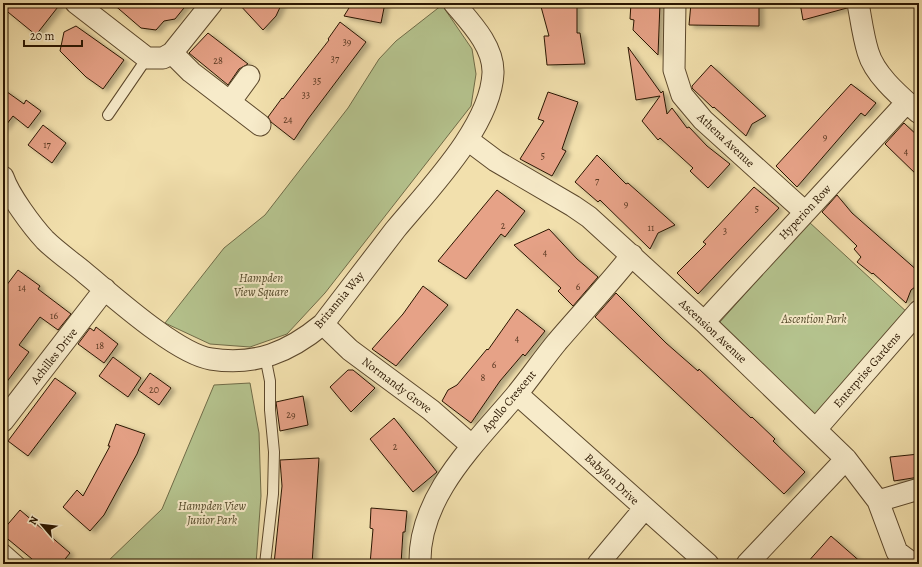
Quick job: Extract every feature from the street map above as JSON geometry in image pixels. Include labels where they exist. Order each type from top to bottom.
[{"type":"street","points":[[76,3],[148,58],[163,58],[172,52],[212,3]]},
{"type":"street","name":"Britannia Way","points":[[4,181],[28,220],[46,240],[153,328],[179,346],[199,357],[227,360],[265,356],[290,348],[302,341],[323,324],[468,140],[488,101],[493,72],[489,52],[479,34],[454,3]]},
{"type":"street","name":"Athena Avenue","points":[[675,3],[674,70],[682,95],[703,120],[805,212]]},
{"type":"street","points":[[858,3],[868,53],[878,70],[913,108]]},
{"type":"street","points":[[172,52],[191,72],[260,124]]},
{"type":"street","points":[[230,102],[249,76]]},
{"type":"street","name":"Hyperion Row","points":[[704,322],[805,212],[913,108]]},
{"type":"street","name":"Ascension Avenue","points":[[468,140],[496,161],[589,217],[704,322],[846,459],[878,501],[897,552],[913,564]]},
{"type":"street","name":"Apollo Crescent","points":[[420,564],[420,549],[423,534],[432,506],[472,445],[517,394],[556,343],[632,255]]},
{"type":"street","name":"Achilles Drive","points":[[3,421],[105,289]]},
{"type":"street","name":"Enterprise Gardens","points":[[816,429],[919,311]]},
{"type":"street","name":"Normandy Grove","points":[[323,324],[350,350],[431,410],[472,445]]},
{"type":"street","name":"Babylon Drive","points":[[517,394],[546,418],[644,509],[708,564]]},
{"type":"street","points":[[746,564],[846,459]]},
{"type":"street","points":[[878,501],[919,489]]},
{"type":"street","points":[[598,564],[644,509]]},
{"type":"lane","points":[[108,115],[148,58]]},
{"type":"lane","points":[[264,564],[273,494],[274,452],[270,410],[270,381],[265,356]]},
{"type":"lane","points":[[3,548],[20,564]]},
{"type":"green space","name":"Hampden View Square","points":[[442,5],[472,49],[476,74],[471,106],[325,293],[287,334],[250,347],[210,344],[165,323],[224,248],[265,215],[348,108],[379,59],[396,41]]},
{"type":"green space","name":"Ascention Park","points":[[809,222],[909,314],[817,417],[720,322]]},
{"type":"green space","name":"Hampden View Junior Park","points":[[250,383],[259,433],[261,496],[256,564],[105,564],[162,509],[214,385]]},
{"type":"building","points":[[3,3],[61,3],[36,35],[3,8]]},
{"type":"building","points":[[112,3],[188,3],[175,19],[164,21],[156,30],[141,28]]},
{"type":"building","points":[[238,3],[282,3],[276,16],[263,30]]},
{"type":"building","points":[[352,3],[385,3],[381,23],[344,16]]},
{"type":"building","points":[[540,3],[577,3],[577,33],[580,33],[585,64],[547,65],[544,36],[549,36]]},
{"type":"building","points":[[631,3],[660,3],[658,55],[633,30],[634,20],[630,19]]},
{"type":"building","points":[[691,3],[759,3],[759,26],[689,25]]},
{"type":"building","points":[[800,3],[846,3],[847,8],[803,20]]},
{"type":"building","points":[[340,22],[366,42],[294,140],[271,122],[268,117],[329,40],[328,39]]},
{"type":"building","points":[[76,26],[124,60],[103,89],[86,77],[60,51],[64,32]]},
{"type":"building","points":[[208,33],[248,64],[239,69],[228,85],[189,53]]},
{"type":"building","points":[[628,47],[661,93],[663,91],[667,114],[672,108],[687,128],[689,127],[707,146],[730,164],[708,188],[690,171],[693,168],[660,138],[658,140],[642,121],[660,96],[636,100]]},
{"type":"building","points":[[711,65],[766,116],[752,124],[746,136],[692,88],[692,86]]},
{"type":"building","points":[[851,84],[876,103],[865,116],[861,113],[797,187],[776,166]]},
{"type":"building","points":[[3,89],[24,104],[26,100],[41,111],[28,128],[13,116],[3,129]]},
{"type":"building","points":[[548,92],[578,102],[562,149],[566,151],[552,176],[520,159],[544,121],[538,119]]},
{"type":"building","points":[[904,123],[919,137],[919,177],[885,144]]},
{"type":"building","points":[[43,125],[66,143],[52,163],[28,145]]},
{"type":"building","points":[[597,155],[626,184],[628,183],[675,225],[658,233],[650,249],[600,200],[598,202],[575,182]]},
{"type":"building","points":[[754,187],[779,208],[698,294],[677,273],[706,244],[703,242]]},
{"type":"building","points":[[497,190],[525,211],[505,237],[501,234],[466,279],[438,261]]},
{"type":"building","points":[[837,195],[852,213],[919,272],[919,284],[911,290],[906,303],[873,273],[872,274],[857,262],[861,257],[854,249],[857,246],[822,212]]},
{"type":"building","points":[[549,229],[577,259],[598,277],[573,306],[558,291],[561,288],[514,245]]},
{"type":"building","points":[[18,270],[40,286],[38,289],[71,314],[58,330],[40,317],[19,345],[29,352],[3,387],[3,290]]},
{"type":"building","points":[[423,286],[448,305],[396,366],[372,349],[403,314]]},
{"type":"building","points":[[616,293],[666,343],[698,371],[699,369],[751,418],[752,417],[775,439],[773,441],[805,472],[784,494],[595,317]]},
{"type":"building","points":[[517,309],[545,331],[525,356],[523,354],[500,381],[471,423],[442,401],[448,390],[457,385],[487,349],[488,350]]},
{"type":"building","points":[[96,327],[118,344],[104,363],[78,344],[90,328],[94,331]]},
{"type":"building","points":[[113,357],[141,378],[128,397],[99,376]]},
{"type":"building","points":[[348,370],[353,370],[375,388],[351,412],[330,387]]},
{"type":"building","points":[[150,373],[171,388],[159,405],[138,390]]},
{"type":"building","points":[[55,378],[76,393],[28,456],[8,441]]},
{"type":"building","points":[[303,396],[308,425],[280,431],[276,402]]},
{"type":"building","points":[[394,418],[437,472],[413,492],[370,439]]},
{"type":"building","points":[[116,424],[145,434],[137,454],[104,515],[90,531],[63,507],[77,490],[83,496],[110,446],[108,446]]},
{"type":"building","points":[[919,454],[919,477],[894,481],[890,457]]},
{"type":"building","points":[[319,458],[312,564],[274,564],[282,486],[280,460]]},
{"type":"building","points":[[371,508],[407,511],[405,532],[403,532],[401,564],[370,564],[373,529],[370,528]]},
{"type":"building","points":[[20,510],[70,553],[61,564],[38,564],[3,535],[3,530]]},
{"type":"building","points":[[831,536],[863,564],[806,564]]}]
